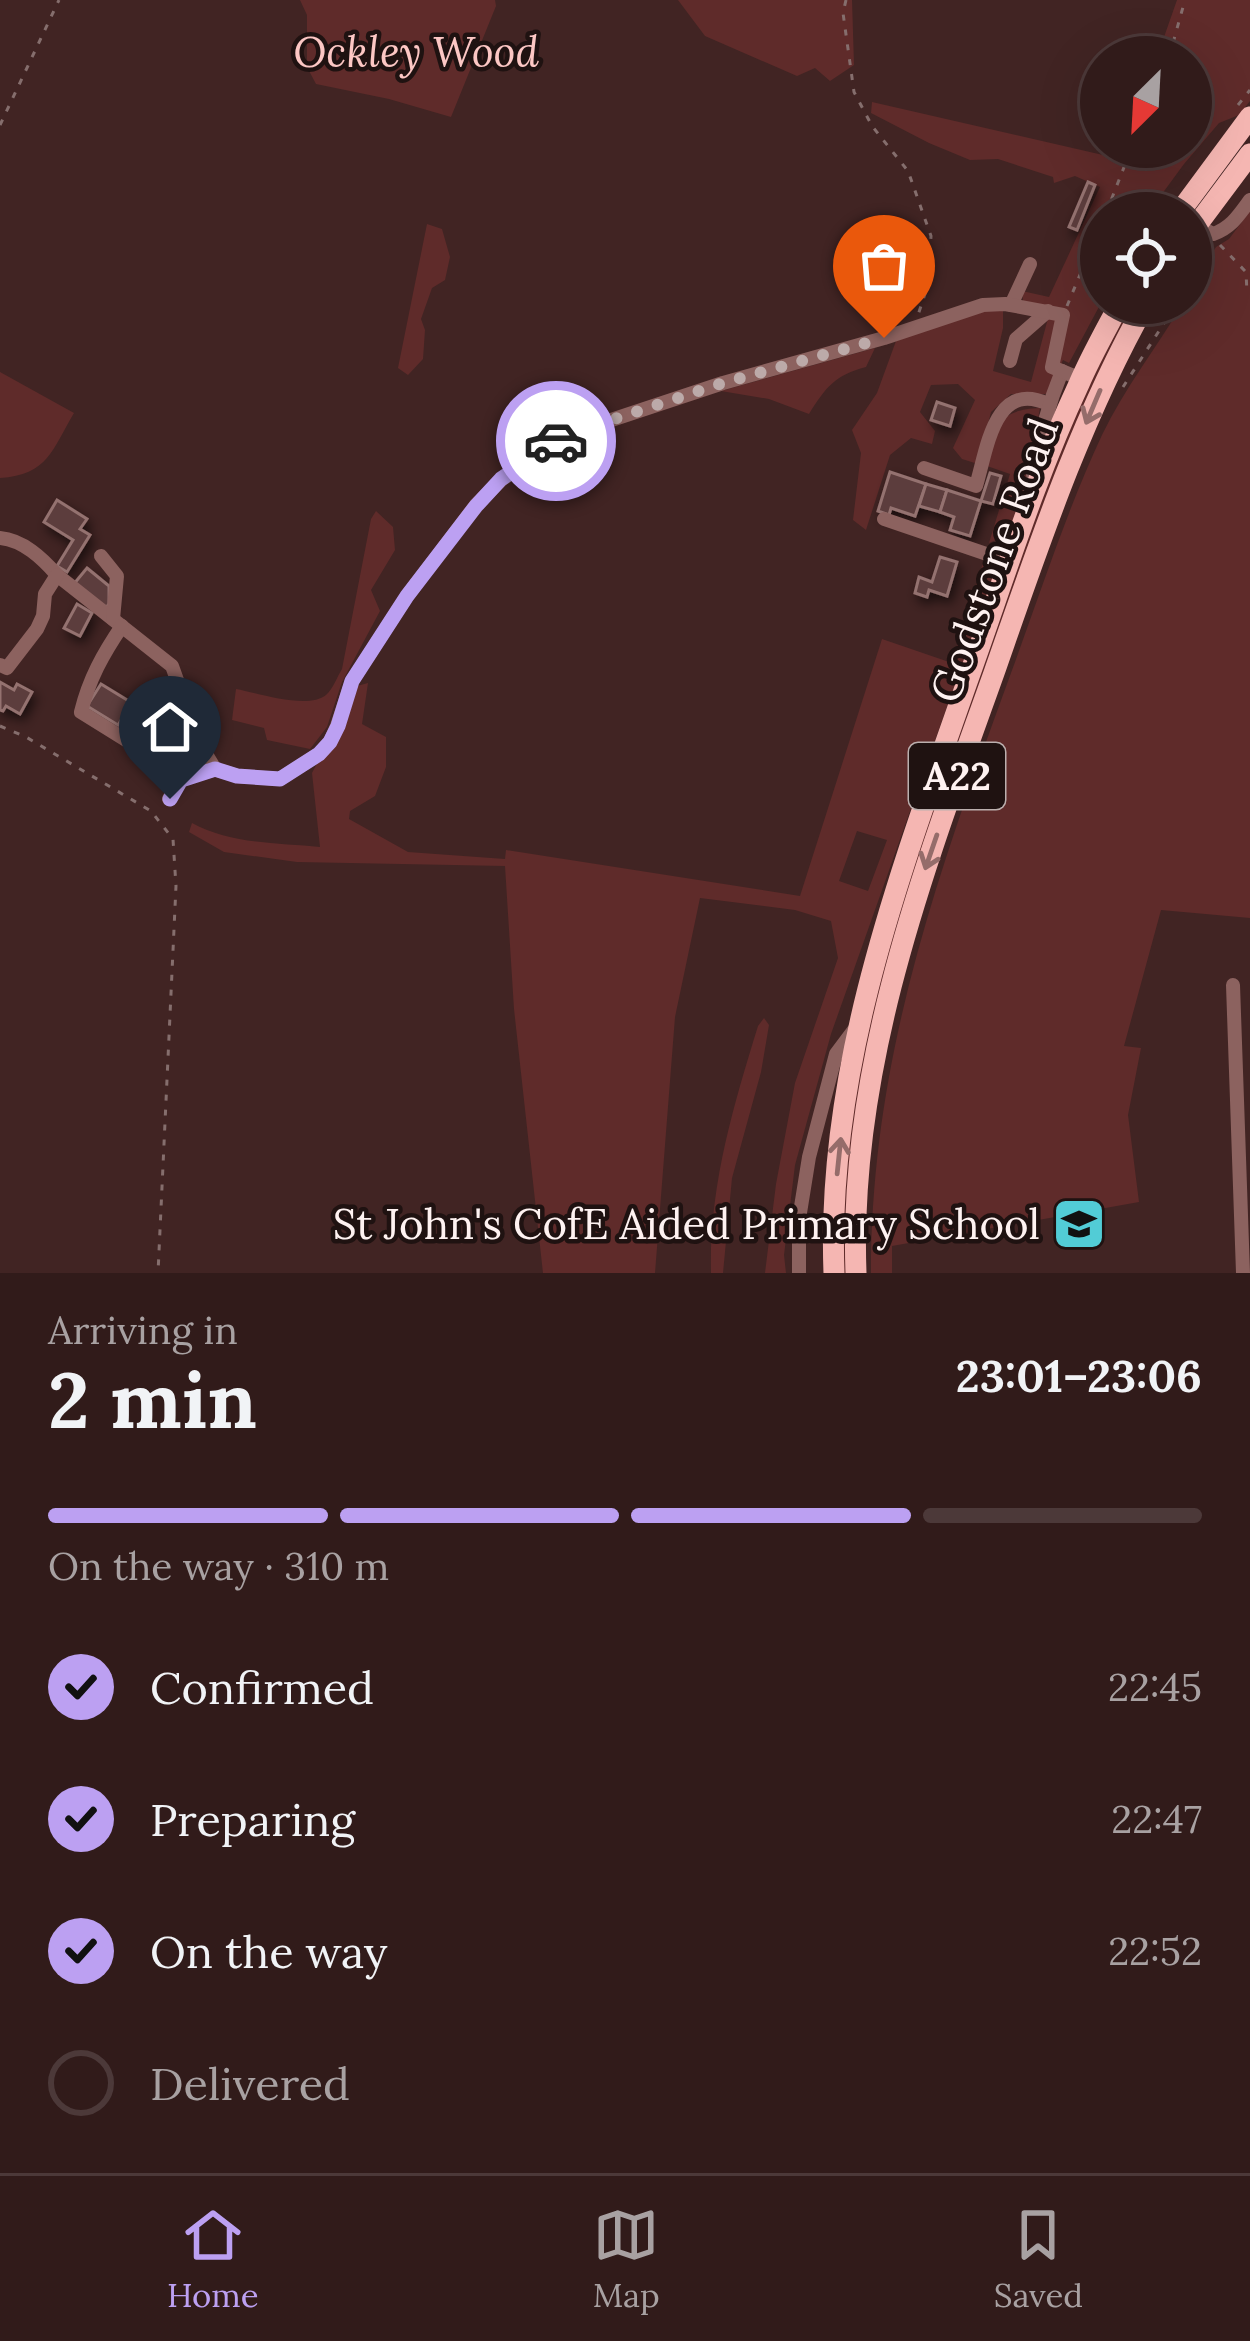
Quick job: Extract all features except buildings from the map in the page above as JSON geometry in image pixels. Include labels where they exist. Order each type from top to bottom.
[{"type":"highway","points":[[1207,192],[1250,117]]},
{"type":"highway","points":[[1212,198],[1250,154]]},
{"type":"highway","name":"Godstone Road","points":[[834,1273],[844,1110],[876,950],[1033,499],[1071,375],[1106,324]]},
{"type":"highway","name":"Godstone Road","points":[[856,1273],[857,1188],[892,980],[928,860],[1056,496],[1094,402],[1135,324]]},
{"type":"street","points":[[1212,234],[1234,222],[1250,200]]},
{"type":"street","points":[[1011,305],[1030,264]]},
{"type":"street","points":[[170,799],[181,780],[215,769],[280,779],[319,754],[338,726],[352,681],[407,596],[476,506],[501,479],[569,434],[983,304],[1055,313]]},
{"type":"street","points":[[1010,361],[1016,339],[1055,313]]},
{"type":"street","points":[[1033,499],[1038,443],[1048,404],[1071,375],[1052,367],[1055,313]]},
{"type":"street","points":[[924,468],[976,485],[1001,411],[1027,398],[1048,404]]},
{"type":"street","points":[[884,519],[1010,562]]},
{"type":"street","points":[[0,538],[13,539],[42,558],[172,666],[200,744],[215,769]]},
{"type":"street","points":[[101,556],[118,576],[117,622],[81,712],[155,758]]},
{"type":"street","points":[[0,665],[8,668],[37,628],[45,594],[57,574]]},
{"type":"street","points":[[142,715],[154,722],[179,687]]},
{"type":"street","points":[[1233,985],[1243,1273]]},
{"type":"street","points":[[799,1273],[799,1219],[809,1157],[836,1054],[858,1025]]},
{"type":"path","points":[[0,125],[59,0]]},
{"type":"path","points":[[846,0],[843,13],[854,92],[872,126],[908,171],[931,236],[928,285],[914,328]]},
{"type":"path","points":[[1174,36],[1185,0]]},
{"type":"path","points":[[1220,232],[1220,248],[1246,272],[1247,292]]},
{"type":"path","points":[[1055,313],[1080,265]]},
{"type":"path","points":[[1114,399],[1164,324]]},
{"type":"path","points":[[0,726],[152,812],[172,839],[176,886],[158,1273]]},
{"type":"green space","name":"Ockley Wood","points":[[300,0],[495,0],[496,6],[451,117],[316,84],[307,67],[307,15]]},
{"type":"green space","points":[[678,0],[852,0],[854,65],[830,81],[815,68],[797,76],[705,36]]},
{"type":"green space","points":[[1177,0],[1250,0],[1250,101],[1239,115],[1212,131],[1212,36],[1164,36]]},
{"type":"green space","points":[[872,102],[1080,150],[1080,168],[1181,168],[1163,192],[1098,192],[1100,187],[1075,176],[1054,183],[1053,177],[998,159],[970,160],[929,143],[871,113]]},
{"type":"green space","points":[[1250,211],[1250,918],[1161,910],[1124,1046],[1141,1048],[1128,1115],[1139,1202],[892,1246],[892,1273],[871,1273],[874,1193],[896,1041],[935,894],[984,747],[1102,435],[1170,324],[1212,324],[1212,254]]},
{"type":"green space","points":[[427,224],[442,229],[450,257],[445,280],[432,288],[421,319],[423,359],[408,375],[398,368]]},
{"type":"green space","points":[[1080,230],[1080,324],[1090,324],[1069,363],[1063,360],[1047,394],[1011,394],[991,412],[978,464],[962,459],[953,448],[975,400],[958,384],[931,385],[920,412],[935,431],[932,444],[911,438],[890,455],[866,530],[853,520],[861,453],[852,430],[877,393],[896,341],[981,309],[1003,308],[993,371],[1031,382],[1051,307],[1023,301],[1022,291],[1049,297]]},
{"type":"green space","points":[[1120,324],[1130,324],[893,954],[848,1273],[840,1273],[850,1112],[881,961],[1039,499]]},
{"type":"green space","points":[[875,348],[866,367],[832,383],[809,414],[769,399],[721,391]]},
{"type":"green space","points":[[0,372],[74,413],[39,466],[0,478]]},
{"type":"green space","points":[[1040,408],[1026,483],[1010,534],[989,543],[1010,474],[987,466],[997,431],[1006,417]]},
{"type":"green space","points":[[376,511],[393,527],[395,550],[371,590],[380,611],[342,682],[327,727],[310,749],[267,740],[264,728],[232,720],[236,689],[307,701],[331,690],[342,669]]},
{"type":"green space","points":[[983,563],[993,577],[831,1034],[795,1165],[786,1273],[765,1273],[776,1184],[795,1083],[838,958],[831,921],[795,910],[700,898],[675,1017],[655,1273],[543,1273],[514,1009],[505,866],[297,862],[224,852],[189,832],[192,823],[238,839],[320,847],[312,773],[357,686],[368,683],[362,724],[386,737],[386,767],[375,796],[350,811],[349,819],[408,852],[505,859],[506,850],[800,896],[882,639],[952,663]],"holes":[[[857,831],[887,840],[868,891],[839,881]]]},
{"type":"green space","points":[[764,1018],[769,1025],[761,1072],[732,1178],[723,1273],[711,1273],[724,1148]]},
{"type":"way so far","points":[[556,441],[723,383],[884,338]]},
{"type":"place","name":"St John's CofE Aided Primary School","points":[[1079,1224]]},
{"type":"route","points":[[170,799],[181,780],[215,769],[280,779],[319,754],[338,726],[352,681],[407,596],[501,479],[556,441]]}]
